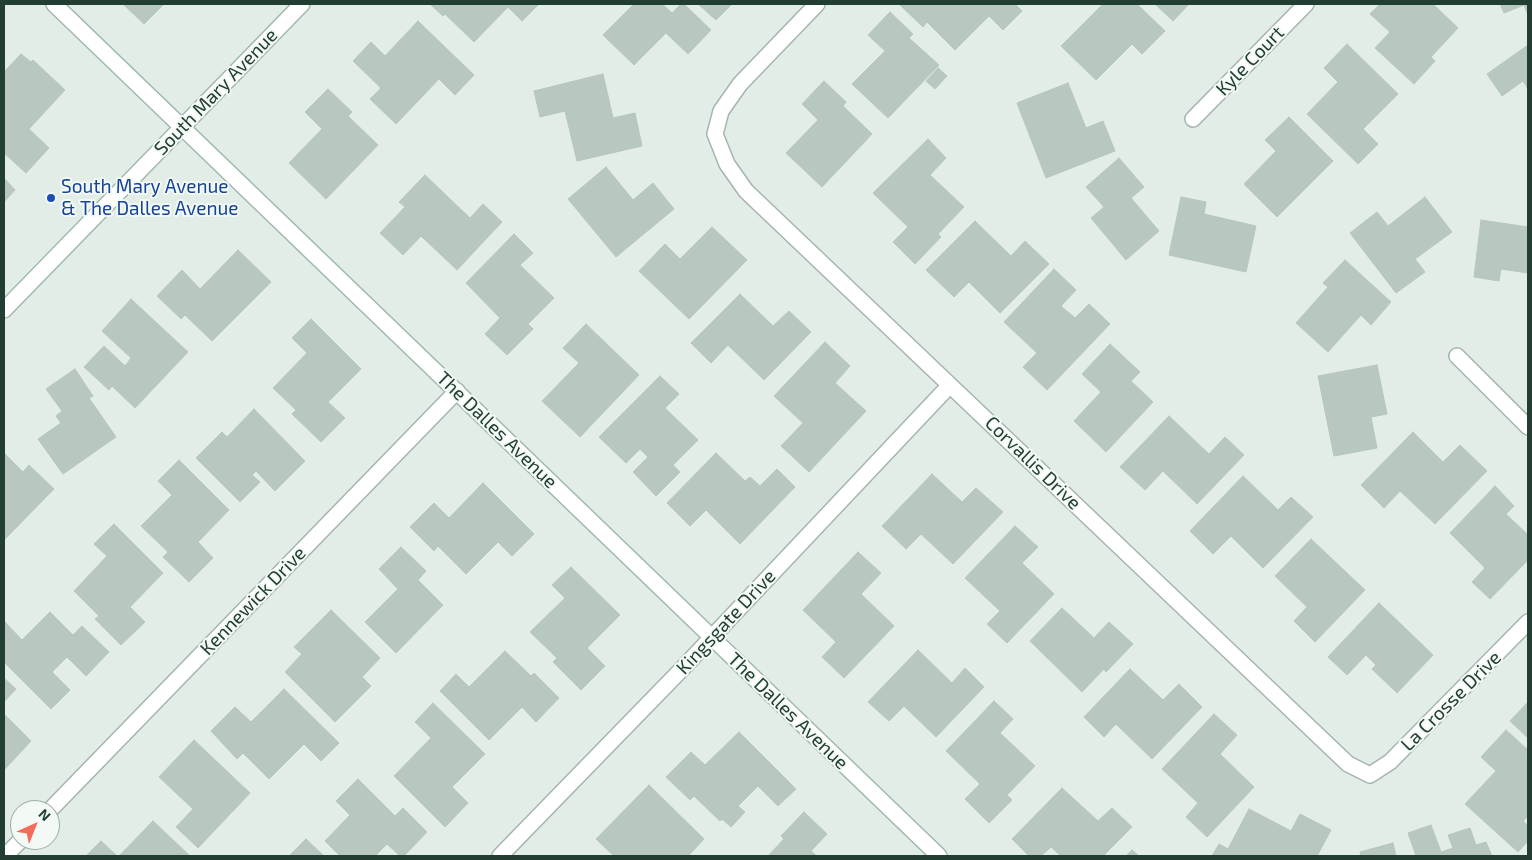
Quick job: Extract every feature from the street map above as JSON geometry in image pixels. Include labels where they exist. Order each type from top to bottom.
[{"type":"street","name":"The Dalles Avenue","points":[[54,4],[938,856]]},
{"type":"street","name":"South Mary Avenue","points":[[4,310],[302,4]]},
{"type":"street","name":"Corvallis Drive","points":[[817,4],[740,84],[721,112],[716,134],[727,164],[746,191],[1348,764],[1370,775]]},
{"type":"street","name":"Kyle Court","points":[[1193,119],[1306,4]]},
{"type":"street","points":[[1457,356],[1528,427]]},
{"type":"street","name":"Kingsgate Drive","points":[[500,856],[712,637],[950,385]]},
{"type":"street","name":"Kennewick Drive","points":[[60,800],[457,392]]},
{"type":"street","name":"La Crosse Drive","points":[[1370,775],[1390,762],[1413,740],[1528,622]]},
{"type":"building","points":[[123,4],[164,4],[144,24]]},
{"type":"building","points":[[430,4],[539,4],[522,21],[508,7],[474,42],[445,14],[443,16]]},
{"type":"building","points":[[634,4],[662,4],[672,13],[681,4],[684,4],[711,30],[688,54],[666,33],[634,65],[603,35]]},
{"type":"building","points":[[698,4],[732,4],[716,20]]},
{"type":"building","points":[[899,4],[1015,4],[1022,11],[1003,30],[989,16],[955,50],[927,22],[923,27]]},
{"type":"building","points":[[1103,4],[1137,4],[1165,31],[1142,54],[1132,44],[1096,80],[1061,46]]},
{"type":"building","points":[[1155,4],[1189,4],[1173,21]]},
{"type":"building","points":[[1380,4],[1433,4],[1458,28],[1431,57],[1435,61],[1414,84],[1375,48],[1390,32],[1370,14]]},
{"type":"building","points":[[1500,4],[1528,4],[1528,15],[1524,5],[1504,13]]},
{"type":"building","points":[[890,12],[913,34],[909,38],[939,65],[888,118],[852,84],[885,51],[868,35]]},
{"type":"building","points":[[418,21],[474,75],[455,95],[439,79],[396,124],[370,99],[381,88],[353,61],[371,42],[385,56]]},
{"type":"building","points":[[1347,44],[1398,94],[1363,129],[1378,144],[1358,164],[1307,114],[1338,82],[1324,68]]},
{"type":"building","points":[[1528,45],[1528,89],[1523,81],[1502,96],[1487,74]]},
{"type":"building","points":[[21,54],[31,62],[33,60],[65,90],[29,129],[49,148],[26,173],[4,153],[4,72]]},
{"type":"building","points":[[938,68],[947,76],[935,89],[926,81]]},
{"type":"building","points":[[603,74],[613,118],[635,113],[642,146],[577,161],[565,111],[540,117],[534,91]]},
{"type":"building","points":[[824,81],[846,102],[843,106],[872,134],[822,187],[786,153],[818,120],[802,104]]},
{"type":"building","points":[[1068,83],[1086,128],[1103,121],[1115,151],[1046,178],[1017,103]]},
{"type":"building","points":[[328,89],[352,112],[348,116],[378,145],[326,199],[289,163],[322,129],[305,112]]},
{"type":"building","points":[[1289,117],[1333,161],[1277,217],[1244,184],[1276,151],[1265,140]]},
{"type":"building","points":[[928,139],[946,158],[930,175],[964,207],[938,234],[941,237],[915,264],[893,242],[908,227],[873,193]]},
{"type":"building","points":[[1119,158],[1144,187],[1131,198],[1159,231],[1126,260],[1091,218],[1104,207],[1086,187]]},
{"type":"building","points":[[606,167],[633,200],[653,183],[674,209],[616,257],[568,199]]},
{"type":"building","points":[[425,175],[470,218],[483,204],[502,222],[457,270],[421,236],[403,255],[380,233],[405,207],[399,202]]},
{"type":"building","points":[[4,178],[15,190],[4,202]]},
{"type":"building","points":[[1181,197],[1206,202],[1204,214],[1256,226],[1246,272],[1169,255]]},
{"type":"building","points":[[1425,197],[1452,232],[1415,259],[1425,272],[1396,293],[1350,233],[1377,212],[1388,226]]},
{"type":"building","points":[[1481,220],[1528,227],[1528,273],[1501,269],[1499,281],[1474,277]]},
{"type":"building","points":[[975,221],[1011,256],[1025,241],[1049,264],[1000,313],[969,282],[954,297],[926,270]]},
{"type":"building","points":[[712,227],[747,260],[689,319],[639,271],[665,244],[680,259]]},
{"type":"building","points":[[514,234],[533,253],[520,265],[554,298],[528,324],[533,329],[507,355],[485,334],[500,318],[466,283]]},
{"type":"building","points":[[238,250],[271,282],[212,341],[185,315],[181,319],[157,296],[182,270],[200,289]]},
{"type":"building","points":[[1345,260],[1391,302],[1371,325],[1361,315],[1328,352],[1296,323],[1328,287],[1323,283]]},
{"type":"building","points":[[1054,269],[1076,290],[1061,306],[1075,318],[1089,304],[1110,324],[1047,390],[1023,367],[1037,353],[1004,322]]},
{"type":"building","points":[[740,294],[773,326],[789,311],[811,332],[764,380],[728,345],[711,363],[691,343]]},
{"type":"building","points":[[131,299],[188,352],[135,408],[112,386],[109,390],[84,367],[104,346],[125,366],[131,358],[102,331]]},
{"type":"building","points":[[311,319],[361,369],[328,402],[345,418],[321,442],[292,414],[296,410],[273,388],[307,353],[292,338]]},
{"type":"building","points":[[586,324],[639,375],[580,437],[542,401],[579,363],[563,348]]},
{"type":"building","points":[[825,342],[850,366],[835,383],[866,411],[809,472],[781,446],[803,423],[774,396]]},
{"type":"building","points":[[1110,344],[1140,372],[1131,381],[1153,402],[1106,452],[1074,421],[1101,392],[1082,374]]},
{"type":"building","points":[[1377,365],[1387,414],[1371,417],[1377,448],[1334,456],[1318,376]]},
{"type":"building","points":[[75,369],[93,396],[89,398],[116,437],[63,474],[38,439],[61,423],[56,416],[62,411],[46,389]]},
{"type":"building","points":[[660,376],[679,394],[665,408],[698,440],[673,465],[680,472],[656,496],[633,472],[648,457],[640,449],[626,463],[599,437]]},
{"type":"building","points":[[254,409],[305,461],[275,491],[256,471],[252,475],[260,482],[240,502],[196,458],[222,432],[227,437]]},
{"type":"building","points":[[1169,416],[1209,454],[1225,437],[1244,455],[1197,504],[1163,471],[1145,490],[1120,467]]},
{"type":"building","points":[[1413,432],[1443,462],[1460,445],[1487,471],[1435,524],[1400,491],[1384,508],[1361,485]]},
{"type":"building","points":[[4,453],[23,472],[29,465],[54,489],[4,540]]},
{"type":"building","points":[[716,453],[745,481],[750,477],[760,486],[777,469],[795,487],[740,544],[706,510],[690,526],[667,503]]},
{"type":"building","points":[[179,460],[229,510],[198,542],[213,558],[189,582],[163,557],[168,552],[141,526],[172,495],[158,481]]},
{"type":"building","points":[[932,474],[962,502],[976,488],[1003,512],[953,564],[921,534],[906,549],[882,526]]},
{"type":"building","points":[[1243,476],[1278,510],[1291,497],[1313,517],[1263,568],[1231,536],[1213,554],[1190,531]]},
{"type":"building","points":[[483,483],[534,534],[512,556],[498,542],[466,574],[438,546],[434,551],[410,527],[434,503],[449,518]]},
{"type":"building","points":[[1495,486],[1514,506],[1506,514],[1528,535],[1528,560],[1490,599],[1472,582],[1485,568],[1450,533]]},
{"type":"building","points":[[114,524],[163,573],[130,607],[145,622],[121,645],[95,619],[99,616],[74,591],[107,556],[94,544]]},
{"type":"building","points":[[1015,526],[1038,547],[1022,563],[1054,594],[1007,643],[987,624],[1000,611],[965,578]]},
{"type":"building","points":[[1311,539],[1365,590],[1315,642],[1294,621],[1307,607],[1275,576]]},
{"type":"building","points":[[401,547],[426,571],[418,580],[443,605],[396,653],[365,622],[398,589],[379,569]]},
{"type":"building","points":[[858,552],[881,573],[861,594],[894,626],[844,678],[822,657],[836,642],[803,610]]},
{"type":"building","points":[[571,567],[620,615],[587,648],[605,666],[581,690],[553,662],[557,658],[530,632],[565,598],[552,585]]},
{"type":"building","points":[[1379,603],[1433,655],[1397,693],[1372,669],[1376,665],[1366,655],[1347,675],[1328,657]]},
{"type":"building","points":[[1062,608],[1094,638],[1109,622],[1133,644],[1106,672],[1104,669],[1082,692],[1030,641]]},
{"type":"building","points":[[331,610],[380,658],[362,677],[371,686],[335,722],[285,672],[302,654],[294,647]]},
{"type":"building","points":[[50,612],[73,635],[82,626],[109,652],[86,676],[67,657],[52,672],[70,690],[51,709],[4,662],[4,621],[22,640]]},
{"type":"building","points":[[918,650],[952,683],[965,668],[984,687],[936,737],[904,706],[889,721],[868,702]]},
{"type":"building","points":[[505,651],[531,676],[534,673],[559,698],[536,722],[522,707],[489,740],[440,691],[456,674],[469,687]]},
{"type":"building","points":[[1130,669],[1163,700],[1179,684],[1202,707],[1152,759],[1116,724],[1104,737],[1084,717]]},
{"type":"building","points":[[4,678],[16,689],[4,702]]},
{"type":"building","points":[[284,689],[339,743],[321,761],[304,744],[269,779],[243,753],[237,759],[211,731],[235,707],[251,722]]},
{"type":"building","points":[[994,701],[1013,719],[1000,733],[1035,766],[1007,795],[1012,800],[989,823],[965,799],[980,784],[946,751]]},
{"type":"building","points":[[1528,702],[1528,738],[1510,721]]},
{"type":"building","points":[[433,703],[485,754],[452,787],[468,803],[445,827],[394,776],[431,738],[415,722]]},
{"type":"building","points":[[4,714],[31,741],[4,770]]},
{"type":"building","points":[[1214,714],[1237,735],[1220,754],[1254,787],[1207,837],[1186,817],[1198,803],[1162,769]]},
{"type":"building","points":[[1506,730],[1528,750],[1526,760],[1528,762],[1528,816],[1523,821],[1528,826],[1528,841],[1518,852],[1465,804],[1496,771],[1481,757]]},
{"type":"building","points":[[739,732],[796,789],[778,806],[758,786],[738,806],[745,812],[731,827],[722,819],[720,821],[694,796],[690,800],[666,777],[691,752],[705,765]]},
{"type":"building","points":[[194,740],[250,793],[198,848],[176,827],[193,809],[159,777]]},
{"type":"building","points":[[358,779],[395,816],[403,808],[427,832],[404,856],[400,856],[387,844],[375,856],[340,856],[325,841],[350,815],[336,801]]},
{"type":"building","points":[[649,785],[704,839],[688,856],[614,856],[596,839]]},
{"type":"building","points":[[1062,788],[1098,821],[1112,808],[1132,827],[1103,856],[1061,856],[1051,847],[1041,856],[1029,856],[1012,839]]},
{"type":"building","points":[[1249,809],[1291,831],[1300,814],[1331,830],[1317,856],[1212,856],[1219,844],[1228,849]]},
{"type":"building","points":[[804,812],[827,834],[811,851],[817,856],[768,856],[784,839],[781,836]]},
{"type":"building","points":[[153,821],[190,856],[119,856]]},
{"type":"building","points":[[1431,825],[1441,852],[1453,848],[1448,835],[1470,828],[1476,845],[1486,842],[1492,856],[1416,856],[1408,833]]},
{"type":"building","points":[[306,839],[324,856],[289,856]]},
{"type":"building","points":[[101,841],[117,856],[86,856]]},
{"type":"building","points":[[1393,843],[1396,856],[1361,856],[1360,852]]},
{"type":"building","points":[[1132,850],[1139,856],[1126,856]]},
{"type":"place","name":"South Mary Avenue & The Dalles Avenue","points":[[51,198]]}]
